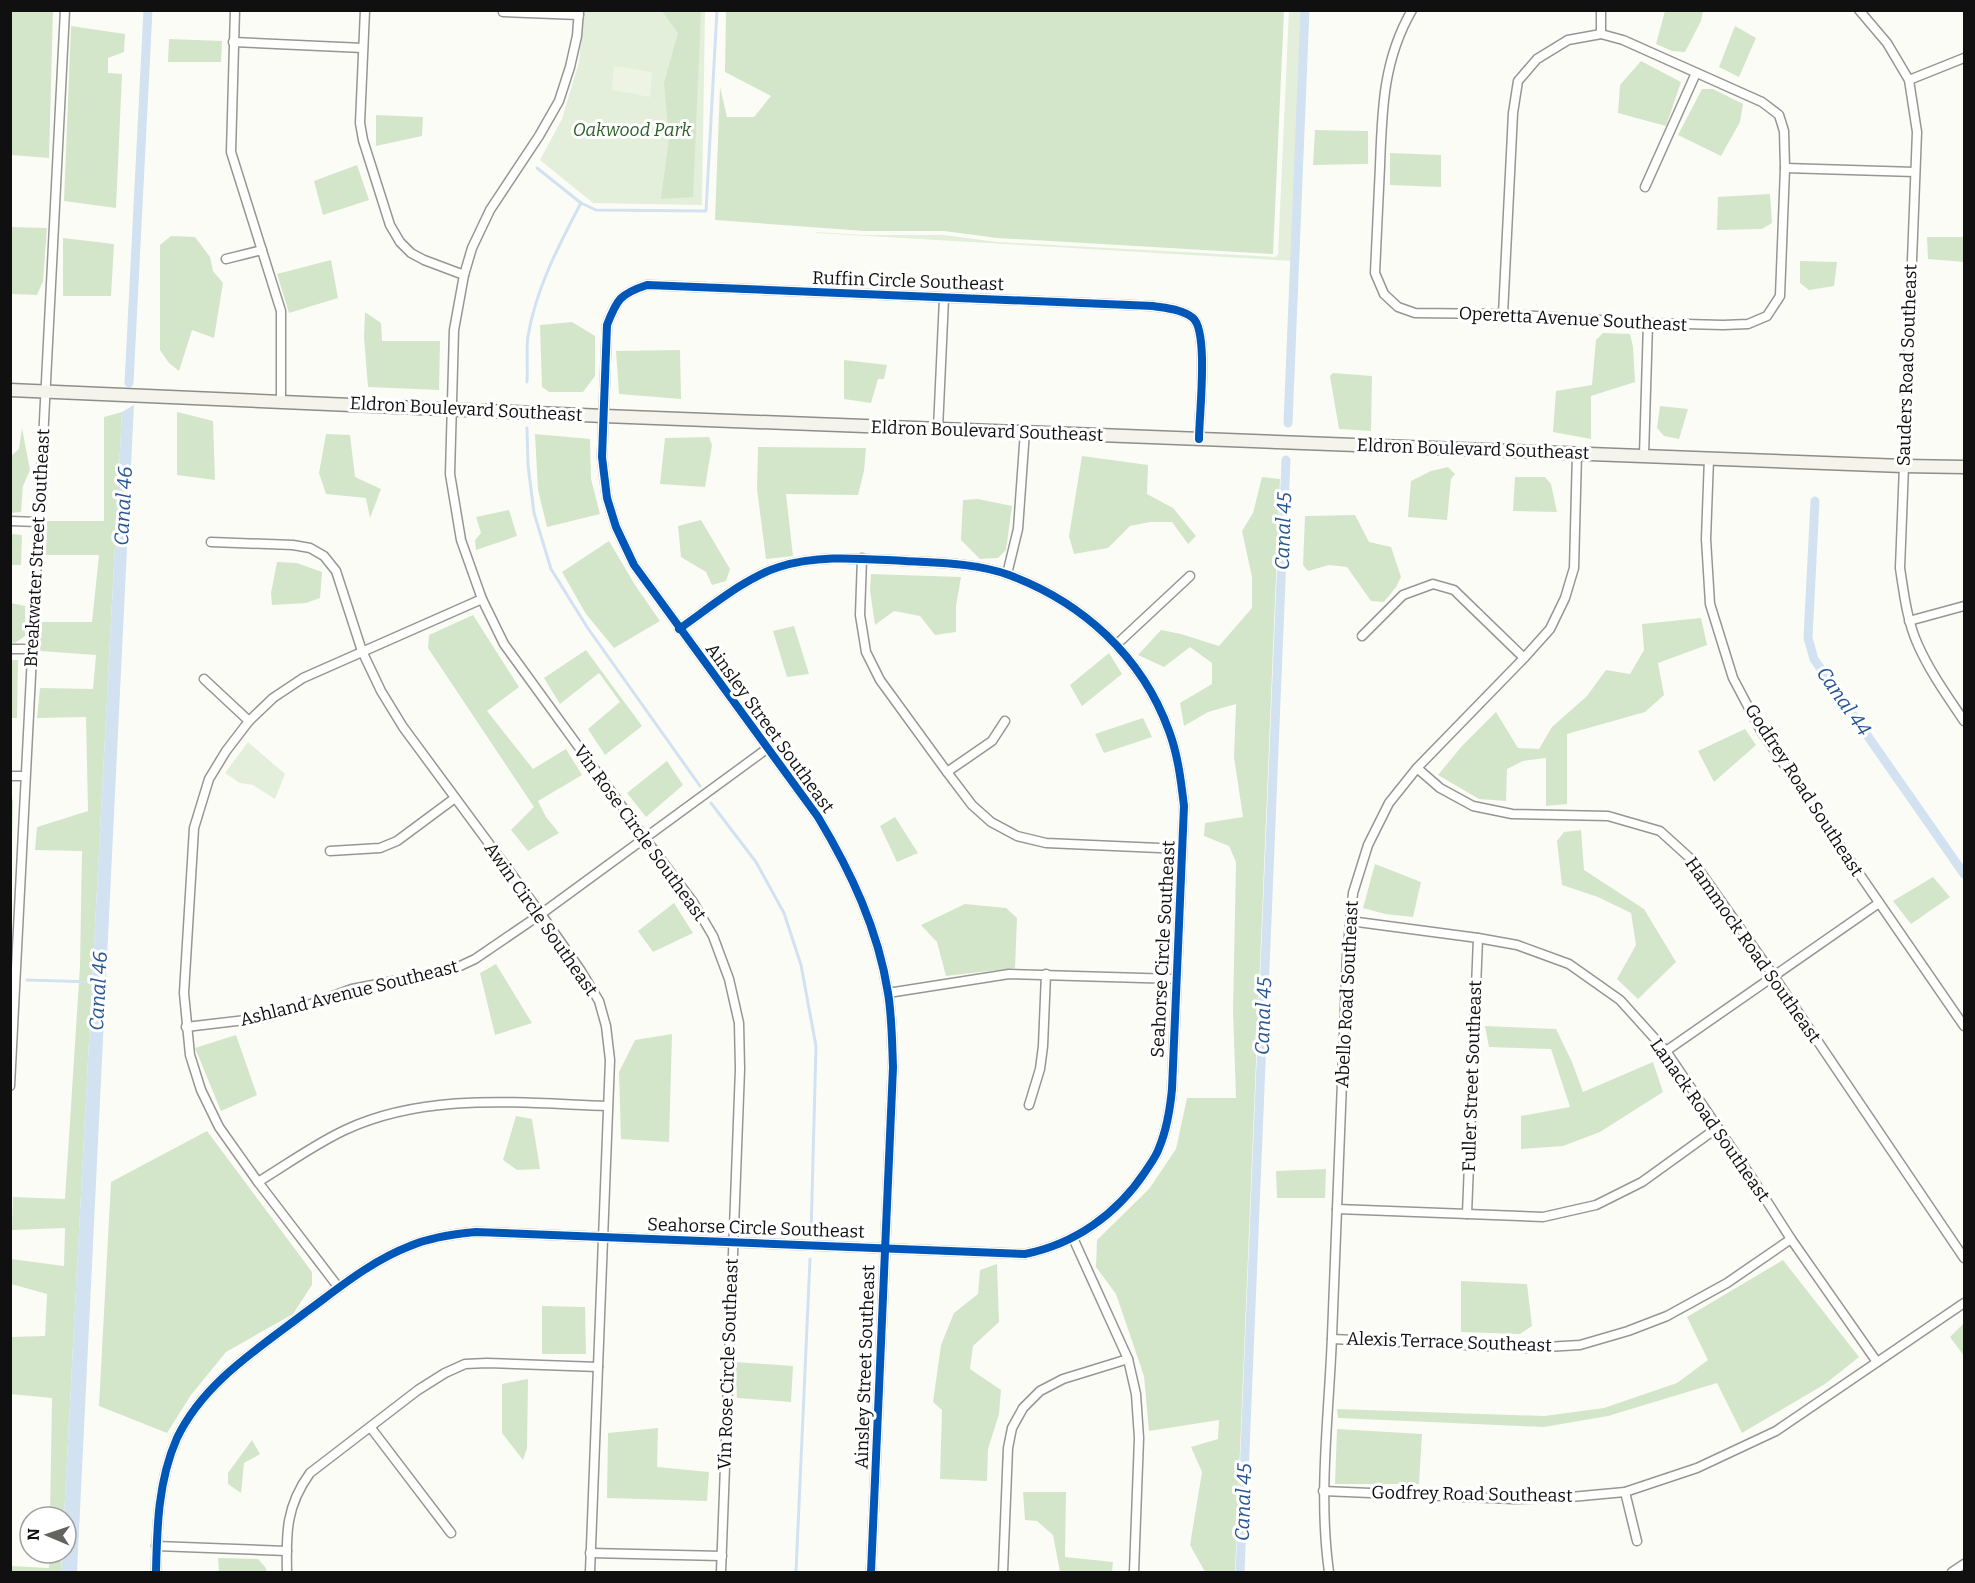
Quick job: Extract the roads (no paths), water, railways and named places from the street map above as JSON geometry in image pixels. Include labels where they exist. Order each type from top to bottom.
[{"type":"street","name":"Breakwater Street Southeast","points":[[10,1086],[15,903],[25,776],[65,10]]},
{"type":"street","points":[[235,10],[231,152],[281,312],[280,401]]},
{"type":"street","points":[[365,10],[362,132],[390,225],[400,242],[411,253],[464,275]]},
{"type":"street","name":"Operetta Avenue Southeast","points":[[1412,10],[1399,32],[1389,63],[1382,107],[1375,273],[1384,294],[1398,307],[1415,313],[1503,314],[1648,323],[1748,324],[1767,316],[1780,296],[1785,168]]},
{"type":"street","points":[[1601,10],[1601,34]]},
{"type":"street","name":"Sauders Road Southeast","points":[[1859,10],[1887,43],[1909,80],[1917,132],[1900,568],[1910,621],[1918,645],[1965,721]]},
{"type":"street","points":[[503,12],[579,13]]},
{"type":"street","name":"Vin Rose Circle Southeast","points":[[579,13],[577,36],[570,67],[559,101],[539,136],[490,210],[472,248],[464,275],[454,330],[450,474],[461,540],[482,599],[504,644],[693,902],[713,936],[729,980],[739,1023],[740,1069],[721,1572]]},
{"type":"street","points":[[1503,314],[1513,113],[1518,81],[1537,59],[1568,40],[1601,34],[1623,40],[1762,102],[1779,115],[1784,131],[1785,168],[1915,172]]},
{"type":"street","points":[[233,42],[363,48]]},
{"type":"street","points":[[1909,80],[1965,58]]},
{"type":"street","points":[[1645,187],[1696,73]]},
{"type":"street","points":[[226,259],[262,250]]},
{"type":"street","name":"Ruffin Circle Southeast","points":[[604,416],[607,325],[615,305],[627,292],[647,285],[1153,306],[1176,310],[1193,318],[1200,330],[1202,348],[1199,439]]},
{"type":"street","points":[[938,429],[944,298]]},
{"type":"street","points":[[1644,456],[1648,323]]},
{"type":"street","name":"Eldron Boulevard Southeast","points":[[10,390],[604,416],[1965,467]]},
{"type":"street","name":"Ainsley Street Southeast","points":[[604,416],[603,468],[607,498],[616,526],[634,565],[818,817],[843,860],[867,912],[877,944],[888,993],[892,1067],[871,1572]]},
{"type":"street","points":[[1008,574],[1018,529],[1026,431]]},
{"type":"street","name":"Abello Road Southeast","points":[[1329,1572],[1325,1543],[1323,1491],[1353,893],[1368,846],[1389,803],[1417,768],[1550,629],[1565,598],[1574,568],[1577,453]]},
{"type":"street","name":"Godfrey Road Southeast","points":[[1709,458],[1706,539],[1710,604],[1733,678],[1761,732],[1965,1026]]},
{"type":"street","points":[[10,521],[39,522]]},
{"type":"street","name":"Awin Circle Southeast","points":[[211,542],[293,545],[310,548],[324,556],[336,571],[362,651],[381,691],[403,727],[541,914],[599,1001],[606,1026],[610,1060],[590,1572]]},
{"type":"street","points":[[862,558],[860,615],[866,652],[880,680],[972,805],[991,822],[1017,836],[1046,843],[1182,849]]},
{"type":"street","name":"Seahorse Circle Southeast","points":[[602,1237],[1025,1254],[1048,1249],[1072,1238],[1110,1213],[1132,1191],[1158,1151],[1168,1120],[1172,1089],[1184,806],[1179,765],[1169,731],[1156,700],[1138,670],[1118,644],[1069,604],[1008,574],[969,566],[862,558],[807,560],[777,567],[742,586],[679,629]]},
{"type":"street","points":[[1118,644],[1190,576]]},
{"type":"street","points":[[1362,636],[1403,595],[1433,584],[1454,590],[1524,658]]},
{"type":"street","points":[[339,1288],[219,1127],[201,1090],[190,1055],[184,993],[194,828],[209,779],[226,751],[249,721],[273,698],[303,678],[482,599]]},
{"type":"street","points":[[1910,621],[1965,606]]},
{"type":"street","points":[[10,649],[32,649]]},
{"type":"street","points":[[204,679],[249,721]]},
{"type":"street","points":[[947,772],[993,741],[1005,721]]},
{"type":"street","name":"Ashland Avenue Southeast","points":[[186,1027],[262,1018],[297,1009],[352,989],[458,967],[475,959],[541,914],[768,748]]},
{"type":"street","name":"Hammock Road Southeast","points":[[1417,768],[1440,788],[1473,806],[1512,814],[1608,816],[1660,831],[1692,860],[1965,1258]]},
{"type":"street","points":[[10,776],[25,776]]},
{"type":"street","points":[[330,851],[380,848],[397,842],[455,798]]},
{"type":"street","points":[[1666,1051],[1879,903]]},
{"type":"street","name":"Lanack Road Southeast","points":[[1350,921],[1517,945],[1569,964],[1620,1000],[1666,1051],[1791,1239],[1877,1362]]},
{"type":"street","name":"Fuller Street Southeast","points":[[1467,1214],[1478,938]]},
{"type":"street","points":[[888,993],[1009,974],[1176,979]]},
{"type":"street","points":[[1029,1105],[1040,1069],[1043,1046],[1046,974]]},
{"type":"street","points":[[258,1182],[344,1130],[387,1114],[444,1104],[481,1101],[608,1106]]},
{"type":"street","points":[[1337,1209],[1543,1217],[1596,1205],[1642,1182],[1717,1128]]},
{"type":"street","points":[[156,1572],[158,1507],[165,1475],[177,1439],[193,1410],[211,1388],[236,1365],[339,1288],[380,1260],[411,1245],[446,1235],[476,1232],[602,1237]]},
{"type":"street","points":[[1072,1238],[1128,1359],[1136,1394],[1139,1438],[1134,1572]]},
{"type":"street","name":"Alexis Terrace Southeast","points":[[1332,1339],[1529,1348],[1580,1345],[1628,1331],[1667,1316],[1727,1283],[1791,1239]]},
{"type":"street","name":"Godfrey Road Southeast","points":[[1323,1491],[1513,1499],[1560,1498],[1625,1492],[1697,1468],[1776,1431],[1965,1303]]},
{"type":"street","points":[[1003,1572],[1008,1449],[1012,1428],[1023,1408],[1040,1391],[1063,1379],[1128,1359]]},
{"type":"street","points":[[287,1572],[290,1510],[299,1489],[310,1473],[445,1372],[465,1364],[487,1363],[598,1366]]},
{"type":"street","points":[[371,1428],[451,1533]]},
{"type":"street","points":[[1625,1492],[1637,1541]]},
{"type":"street","points":[[156,1546],[287,1551]]},
{"type":"street","points":[[591,1553],[722,1556]]},
{"type":"street","points":[[1952,1572],[1965,1564]]},
{"type":"water","points":[[134,405],[78,1552],[78,1505],[65,1505],[122,412]]},
{"type":"water","points":[[61,1565],[77,1565],[77,1572],[61,1572]]},
{"type":"waterway","name":"Canal 46","points":[[129,383],[148,10]]},
{"type":"waterway","points":[[537,168],[581,203],[596,210],[706,211],[717,10]]},
{"type":"waterway","name":"Canal 45","points":[[1288,423],[1305,10]]},
{"type":"waterway","points":[[527,382],[528,336],[542,284],[581,203]]},
{"type":"waterway","points":[[527,428],[528,465],[534,513],[551,569],[587,627],[700,786]]},
{"type":"waterway","name":"Canal 45","points":[[1240,1572],[1286,460]]},
{"type":"waterway","name":"Canal 44","points":[[1815,501],[1808,638],[1814,659],[1964,874]]},
{"type":"waterway","points":[[711,803],[756,862],[784,913],[801,965],[816,1046],[811,1234]]},
{"type":"waterway","points":[[27,980],[94,982]]},
{"type":"waterway","points":[[796,1572],[810,1259]]},
{"type":"park label","name":"Oakwood Park","points":[[632,130]]}]
